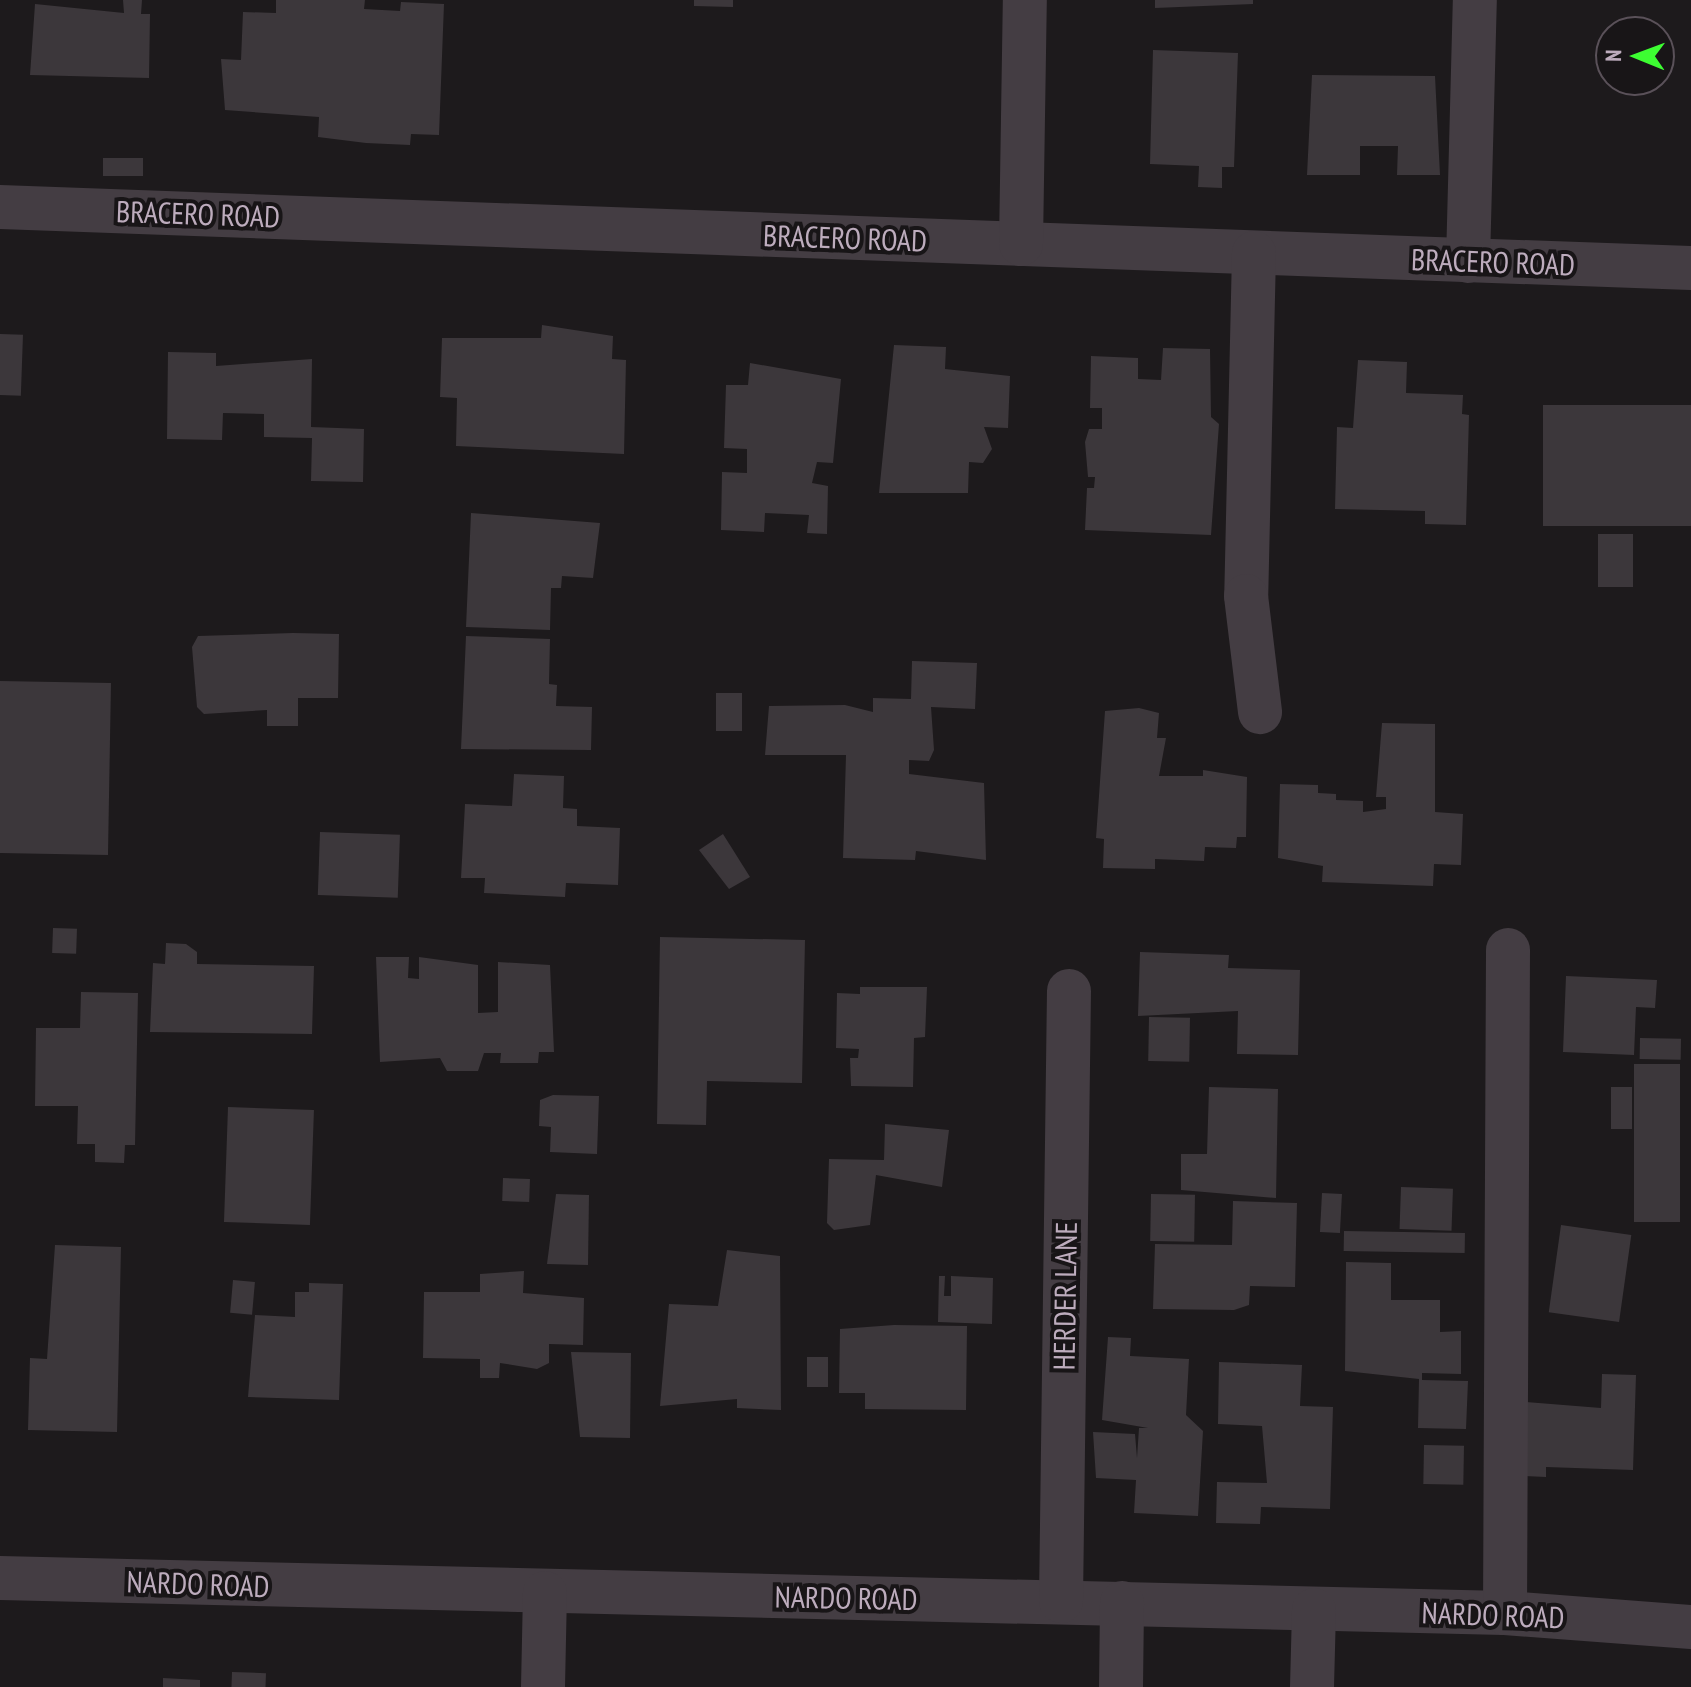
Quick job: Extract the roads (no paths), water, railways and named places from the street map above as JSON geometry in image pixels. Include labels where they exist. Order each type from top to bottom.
[{"type":"street","points":[[1021,244],[1025,0]]},
{"type":"street","points":[[1468,261],[1475,0]]},
{"type":"street","name":"BRACERO ROAD","points":[[0,207],[1691,268]]},
{"type":"street","points":[[1254,253],[1246,596],[1260,712]]},
{"type":"street","points":[[1505,1613],[1508,950]]},
{"type":"street","name":"HERDER LANE","points":[[1061,1601],[1069,991]]},
{"type":"street","name":"NARDO ROAD","points":[[0,1578],[1505,1613],[1691,1627]]},
{"type":"street","points":[[543,1687],[545,1593]]},
{"type":"street","points":[[1121,1687],[1122,1603]]},
{"type":"street","points":[[1312,1687],[1314,1610]]}]
